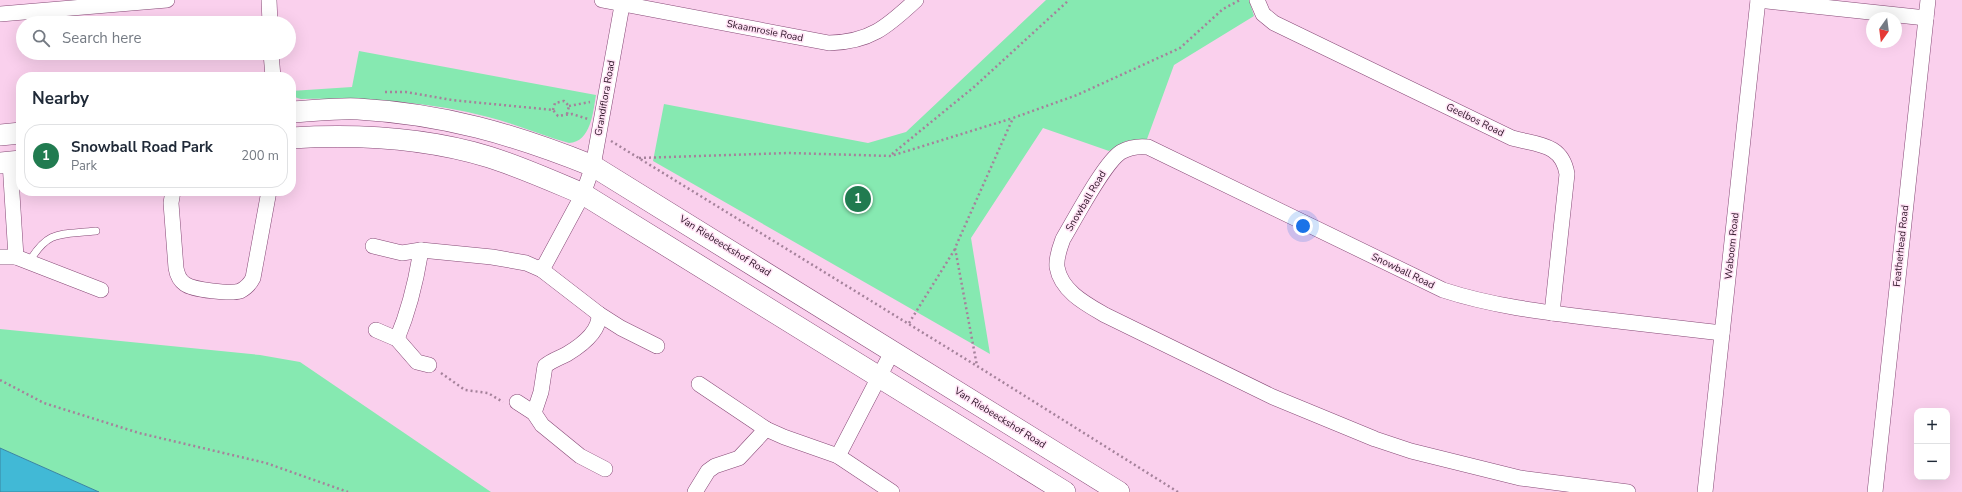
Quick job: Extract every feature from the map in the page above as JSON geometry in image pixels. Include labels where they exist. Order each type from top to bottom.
[{"type":"street","points":[[0,14],[107,2],[167,0]]},
{"type":"street","points":[[269,0],[270,16]]},
{"type":"street","name":"Skaamrosie Road","points":[[602,0],[623,2],[829,43],[850,42],[865,38],[883,28],[916,0]]},
{"type":"street","name":"Geelbos Road","points":[[1257,0],[1263,14],[1274,23],[1512,138],[1543,145],[1560,155],[1565,163],[1567,174],[1552,313]]},
{"type":"street","points":[[1758,0],[1926,18]]},
{"type":"street","name":"Waboom Road","points":[[1705,492],[1758,0]]},
{"type":"street","name":"Featherhead Road","points":[[1875,492],[1928,0]]},
{"type":"street","name":"Grandiflora Road","points":[[542,270],[583,194],[593,166],[623,2]]},
{"type":"street","points":[[272,60],[273,72]]},
{"type":"street","name":"Van Riebeeckshof Road","points":[[296,112],[357,109],[398,112],[443,118],[505,134],[593,166],[1119,492]]},
{"type":"street","points":[[0,135],[16,133]]},
{"type":"street","points":[[296,138],[367,138],[445,147],[510,164],[583,194],[1065,492]]},
{"type":"street","name":"Snowball Road","points":[[1628,492],[1520,478],[1411,451],[1273,397],[1104,315],[1085,303],[1072,293],[1063,281],[1057,266],[1058,253],[1063,239],[1109,162],[1122,151],[1130,148],[1148,147],[1443,290],[1492,304],[1552,313],[1722,333]]},
{"type":"street","points":[[10,157],[22,260]]},
{"type":"street","points":[[172,196],[171,203],[176,268],[179,278],[190,287],[230,292],[241,290],[250,283],[253,278],[268,196]]},
{"type":"street","points":[[374,246],[402,254],[420,250],[492,257],[526,263],[542,270],[599,314],[621,328],[657,346]]},
{"type":"street","points":[[397,339],[408,313],[415,289],[420,250]]},
{"type":"street","points":[[0,257],[22,260],[101,290]]},
{"type":"street","points":[[534,413],[541,392],[545,366],[553,360],[566,355],[580,345],[598,327],[599,314]]},
{"type":"street","points":[[376,330],[397,339],[416,362],[429,365]]},
{"type":"street","points":[[838,456],[878,376],[892,352]]},
{"type":"street","points":[[699,384],[766,429],[784,438],[838,456],[892,492]]},
{"type":"street","points":[[517,402],[534,413],[542,425],[580,456],[605,469]]},
{"type":"street","points":[[695,492],[708,471],[715,466],[739,458],[766,429]]},
{"type":"lane","points":[[22,260],[47,239],[62,235],[96,231]]},
{"type":"path","points":[[890,156],[974,87],[1069,0]]},
{"type":"path","points":[[381,92],[406,92],[452,100],[553,110],[558,116],[572,114],[600,125],[610,141],[978,366]]},
{"type":"path","points":[[569,106],[605,100]]},
{"type":"path","points":[[553,110],[554,104],[558,101],[564,101],[569,106]]},
{"type":"path","points":[[566,116],[569,106]]},
{"type":"path","points":[[639,158],[789,153],[890,156],[1013,118]]},
{"type":"path","points":[[909,324],[955,248]]},
{"type":"path","points":[[429,365],[465,390],[488,393],[508,405],[517,402]]},
{"type":"path","points":[[0,380],[44,403],[139,434],[266,463],[348,492]]},
{"type":"green space","points":[[1046,0],[1249,0],[1254,16],[1174,65],[1147,139],[1126,141],[1109,151],[1043,128],[971,238],[990,354],[653,161],[664,104],[868,143],[906,132]]},
{"type":"green space","points":[[359,51],[596,95],[590,125],[582,137],[569,143],[498,120],[442,107],[372,100],[301,99],[296,98],[296,91],[352,87]]},
{"type":"green space","points":[[0,329],[260,355],[300,362],[491,492],[99,492],[0,448]]},
{"type":"water","points":[[0,448],[99,492],[0,492]]},
{"type":"place","name":"Snowball Road Park","points":[[858,199]]}]
